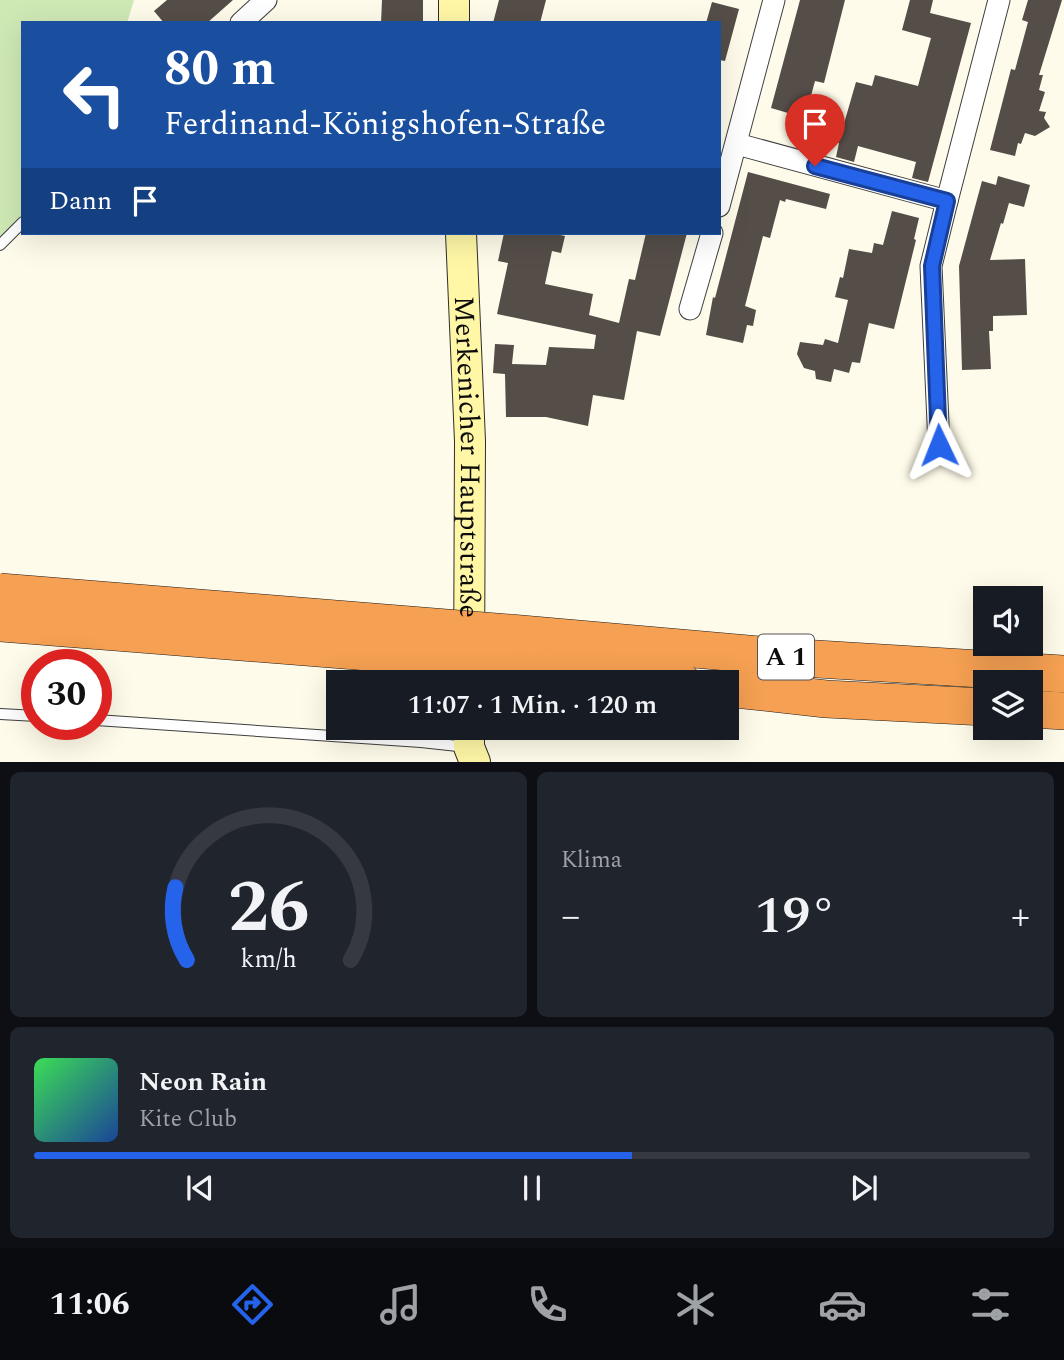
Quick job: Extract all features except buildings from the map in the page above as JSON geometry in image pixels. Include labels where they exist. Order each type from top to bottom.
[{"type":"highway","name":"A 1","points":[[0,592],[508,648],[621,670]]},
{"type":"highway","name":"A 1","points":[[0,623],[508,648],[784,657],[1064,674]]},
{"type":"highway","name":"A 1","points":[[739,689],[826,699],[973,706]]},
{"type":"highway","points":[[1043,710],[1064,711]]},
{"type":"street","points":[[243,21],[267,0]]},
{"type":"street","points":[[454,0],[454,21]]},
{"type":"street","points":[[721,199],[774,0]]},
{"type":"street","points":[[939,445],[932,266],[999,0]]},
{"type":"street","points":[[737,145],[947,201]]},
{"type":"street","name":"Merkenicher Hauptstraße","points":[[461,235],[470,441],[470,670]]},
{"type":"street","points":[[690,309],[711,235]]},
{"type":"lane","points":[[0,245],[21,224]]},
{"type":"lane","points":[[0,714],[21,715]]},
{"type":"lane","points":[[112,721],[471,746]]},
{"type":"green space","points":[[0,0],[134,0],[128,21],[21,21],[21,217],[0,238]]},
{"type":"route","points":[[815,166],[947,201],[932,266],[939,445]]}]
